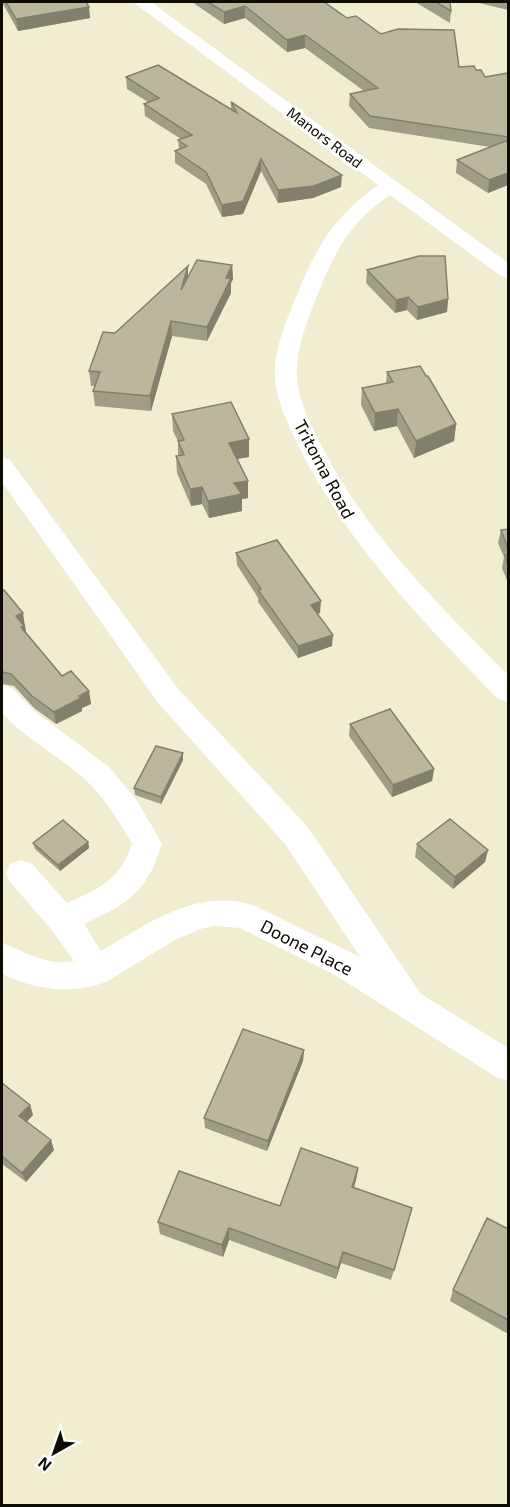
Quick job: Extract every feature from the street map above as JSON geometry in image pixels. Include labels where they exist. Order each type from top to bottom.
[{"type":"street","name":"Manors Road","points":[[141,2],[508,272]]},
{"type":"street","name":"Tritoma Road","points":[[390,186],[351,214],[329,243],[295,327],[287,358],[286,378],[290,402],[314,456],[352,520],[397,577],[508,692]]},
{"type":"street","points":[[2,465],[169,697],[296,835],[409,1004]]},
{"type":"street","points":[[2,695],[23,718],[99,774],[128,810],[147,844],[143,861],[127,886],[110,897],[62,919]]},
{"type":"street","points":[[2,957],[14,965],[40,974],[64,977],[95,972],[87,951],[21,873]]},
{"type":"street","name":"Doone Place","points":[[95,972],[164,930],[197,916],[214,913],[244,915],[346,964],[508,1066]]},
{"type":"building","points":[[6,2],[86,2],[89,7],[16,19]]},
{"type":"building","points":[[208,2],[324,2],[347,18],[356,16],[381,34],[398,29],[454,30],[459,67],[474,66],[476,70],[481,70],[485,77],[508,73],[508,137],[370,116],[350,94],[378,88],[305,35],[287,40],[245,6],[224,12]]},
{"type":"building","points":[[436,2],[450,2],[451,11]]},
{"type":"building","points":[[158,65],[237,113],[231,102],[342,175],[314,186],[278,190],[261,159],[243,201],[222,205],[206,172],[175,151],[187,146],[178,140],[192,135],[144,104],[159,98],[126,77]]},
{"type":"building","points":[[508,140],[508,173],[489,180],[457,160]]},
{"type":"building","points":[[419,256],[445,256],[448,299],[418,307],[408,297],[396,300],[367,270]]},
{"type":"building","points":[[197,260],[232,265],[226,278],[231,278],[207,327],[171,321],[150,396],[93,391],[100,372],[89,371],[103,332],[115,333],[188,266],[181,290]]},
{"type":"building","points":[[420,366],[456,424],[416,441],[398,409],[375,413],[362,388],[393,382],[387,372]]},
{"type":"building","points":[[231,402],[249,439],[229,443],[248,481],[234,483],[242,494],[208,501],[202,487],[190,489],[176,456],[184,455],[178,441],[184,440],[172,414]]},
{"type":"building","points":[[508,529],[508,548],[501,530]]},
{"type":"building","points":[[277,540],[321,601],[311,605],[333,635],[298,646],[258,590],[261,589],[236,553]]},
{"type":"building","points":[[4,590],[23,613],[16,616],[24,626],[21,627],[62,676],[71,671],[89,691],[79,696],[81,698],[54,712],[32,696],[11,674],[2,672],[2,591]]},
{"type":"building","points":[[390,709],[434,769],[393,785],[350,724]]},
{"type":"building","points":[[156,746],[183,753],[161,797],[134,788]]},
{"type":"building","points":[[450,819],[488,850],[455,877],[417,844]]},
{"type":"building","points":[[63,820],[88,842],[58,865],[33,843]]},
{"type":"building","points":[[243,1029],[304,1050],[268,1141],[204,1118]]},
{"type":"building","points":[[2,1083],[30,1105],[19,1116],[51,1140],[22,1173],[2,1156]]},
{"type":"building","points":[[301,1148],[358,1168],[352,1187],[412,1208],[394,1270],[343,1252],[338,1268],[229,1228],[222,1245],[158,1222],[179,1171],[280,1206]]},
{"type":"building","points":[[487,1218],[508,1229],[508,1320],[453,1290]]}]
